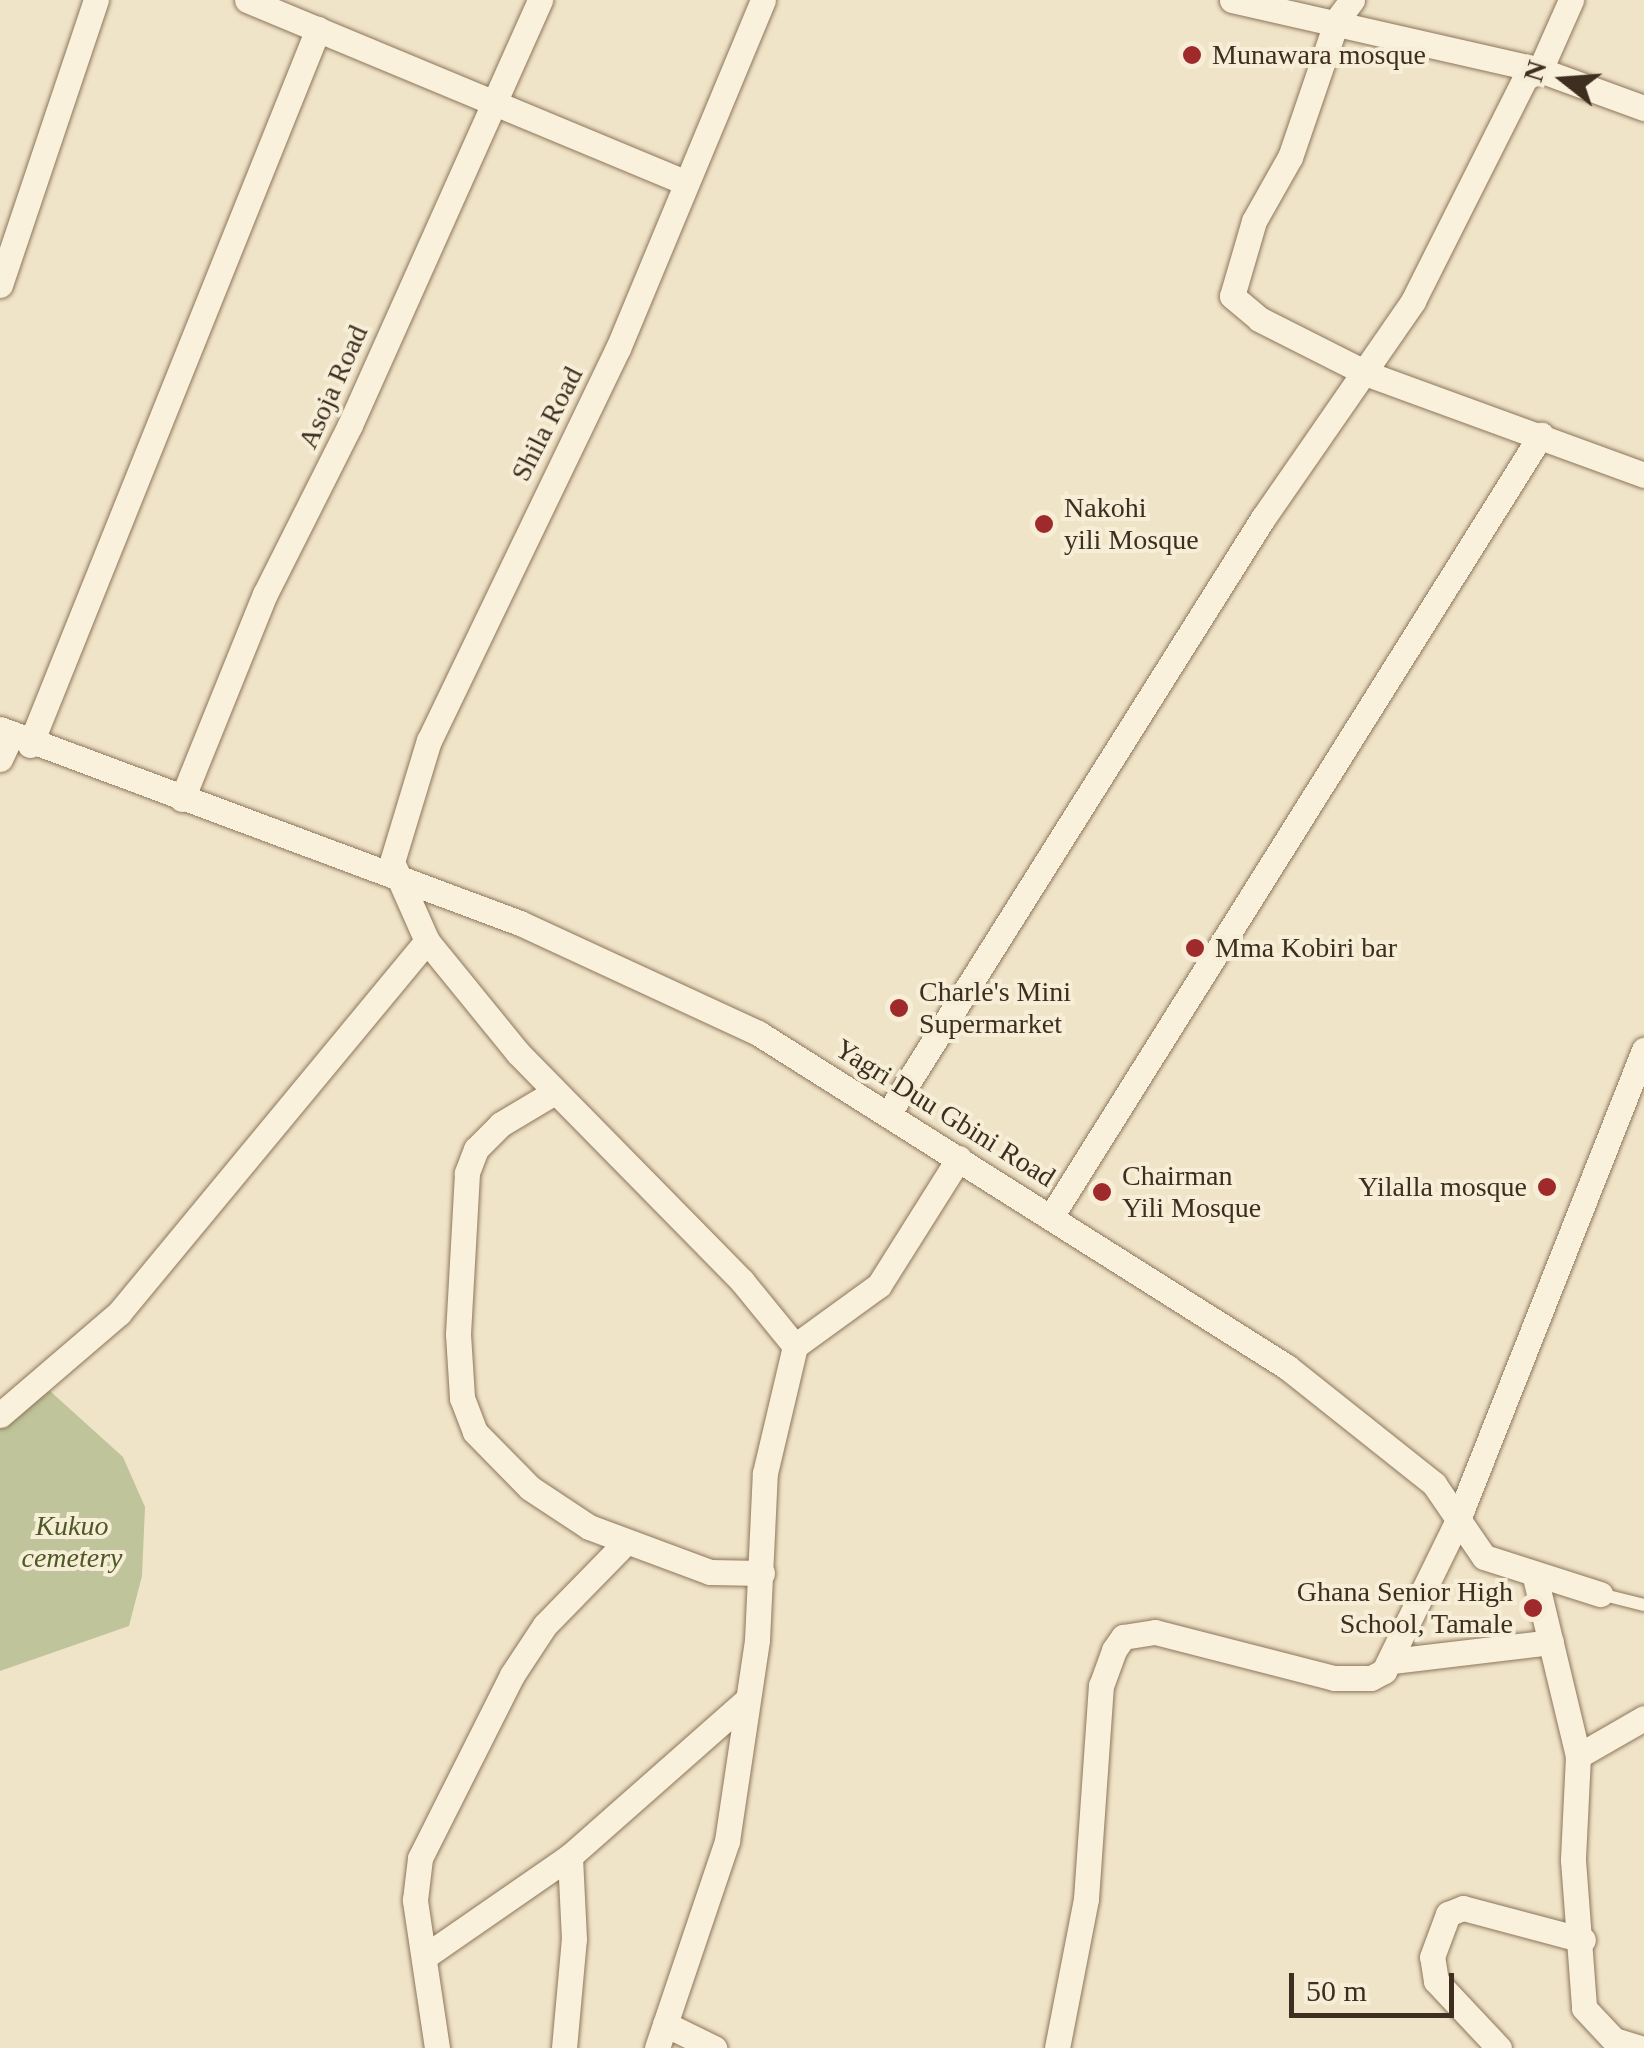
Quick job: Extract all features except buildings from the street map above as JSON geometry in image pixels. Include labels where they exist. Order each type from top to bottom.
[{"type":"street","points":[[0,285],[96,0]]},
{"type":"street","points":[[246,0],[684,182]]},
{"type":"street","name":"Asoja Road","points":[[182,799],[224,685],[350,426],[492,99],[540,0]]},
{"type":"street","name":"Shila Road","points":[[395,875],[395,841],[430,740],[598,392],[763,0]]},
{"type":"street","points":[[1232,0],[1344,10],[1540,70],[1644,108]]},
{"type":"street","points":[[890,1111],[1263,518],[1368,374],[1459,216],[1526,78],[1540,70],[1571,0]]},
{"type":"street","points":[[1344,10],[1290,158],[1254,221],[1232,296],[1249,313],[1368,374],[1644,475]]},
{"type":"street","points":[[0,759],[14,736],[318,29]]},
{"type":"street","points":[[1052,1215],[1541,435]]},
{"type":"street","name":"Yagri Duu Gbini Road","points":[[14,736],[520,923],[692,1001],[890,1111],[1287,1366],[1434,1484],[1484,1557],[1534,1577],[1600,1594]]},
{"type":"street","points":[[395,875],[427,940],[553,1093],[742,1281],[795,1346]]},
{"type":"street","points":[[0,1415],[119,1313],[427,940]]},
{"type":"street","points":[[1056,2048],[1086,1899],[1101,1686],[1124,1637],[1156,1632],[1353,1681],[1375,1677],[1392,1662],[1457,1522],[1644,1050]]},
{"type":"street","points":[[553,1093],[500,1124],[476,1150],[466,1173],[458,1334],[462,1398],[475,1432],[502,1464],[556,1508],[625,1544],[710,1572],[762,1573]]},
{"type":"street","points":[[714,2048],[661,2036],[721,1870],[762,1573],[765,1473],[795,1346],[878,1284],[959,1158]]},
{"type":"street","points":[[437,2048],[416,1882],[441,1812],[545,1624],[625,1544]]},
{"type":"street","points":[[1534,1577],[1578,1756],[1573,1860],[1583,1940],[1584,2008],[1614,2040],[1641,2048]]},
{"type":"street","points":[[1392,1662],[1551,1642]]},
{"type":"street","points":[[427,1954],[570,1856],[747,1700]]},
{"type":"street","points":[[1578,1756],[1644,1718]]},
{"type":"street","points":[[564,2048],[574,1939],[570,1856]]},
{"type":"street","points":[[1499,2048],[1436,1981],[1432,1957],[1448,1914],[1464,1908],[1583,1940]]},
{"type":"lane","points":[[1600,1594],[1644,1605]]},
{"type":"green space","name":"Kukuo cemetery","points":[[50,1391],[123,1457],[145,1507],[142,1576],[129,1626],[0,1671],[0,1421]]},
{"type":"place","name":"Munawara mosque","points":[[1192,55]]},
{"type":"place","name":"Nakohi yili Mosque","points":[[1044,524]]},
{"type":"place","name":"Mma Kobiri bar","points":[[1195,948]]},
{"type":"place","name":"Charle's Mini Supermarket","points":[[899,1008]]},
{"type":"place","name":"Yilalla mosque","points":[[1547,1187]]},
{"type":"place","name":"Chairman Yili Mosque","points":[[1102,1192]]},
{"type":"place","name":"Ghana Senior High School, Tamale","points":[[1533,1608]]}]
